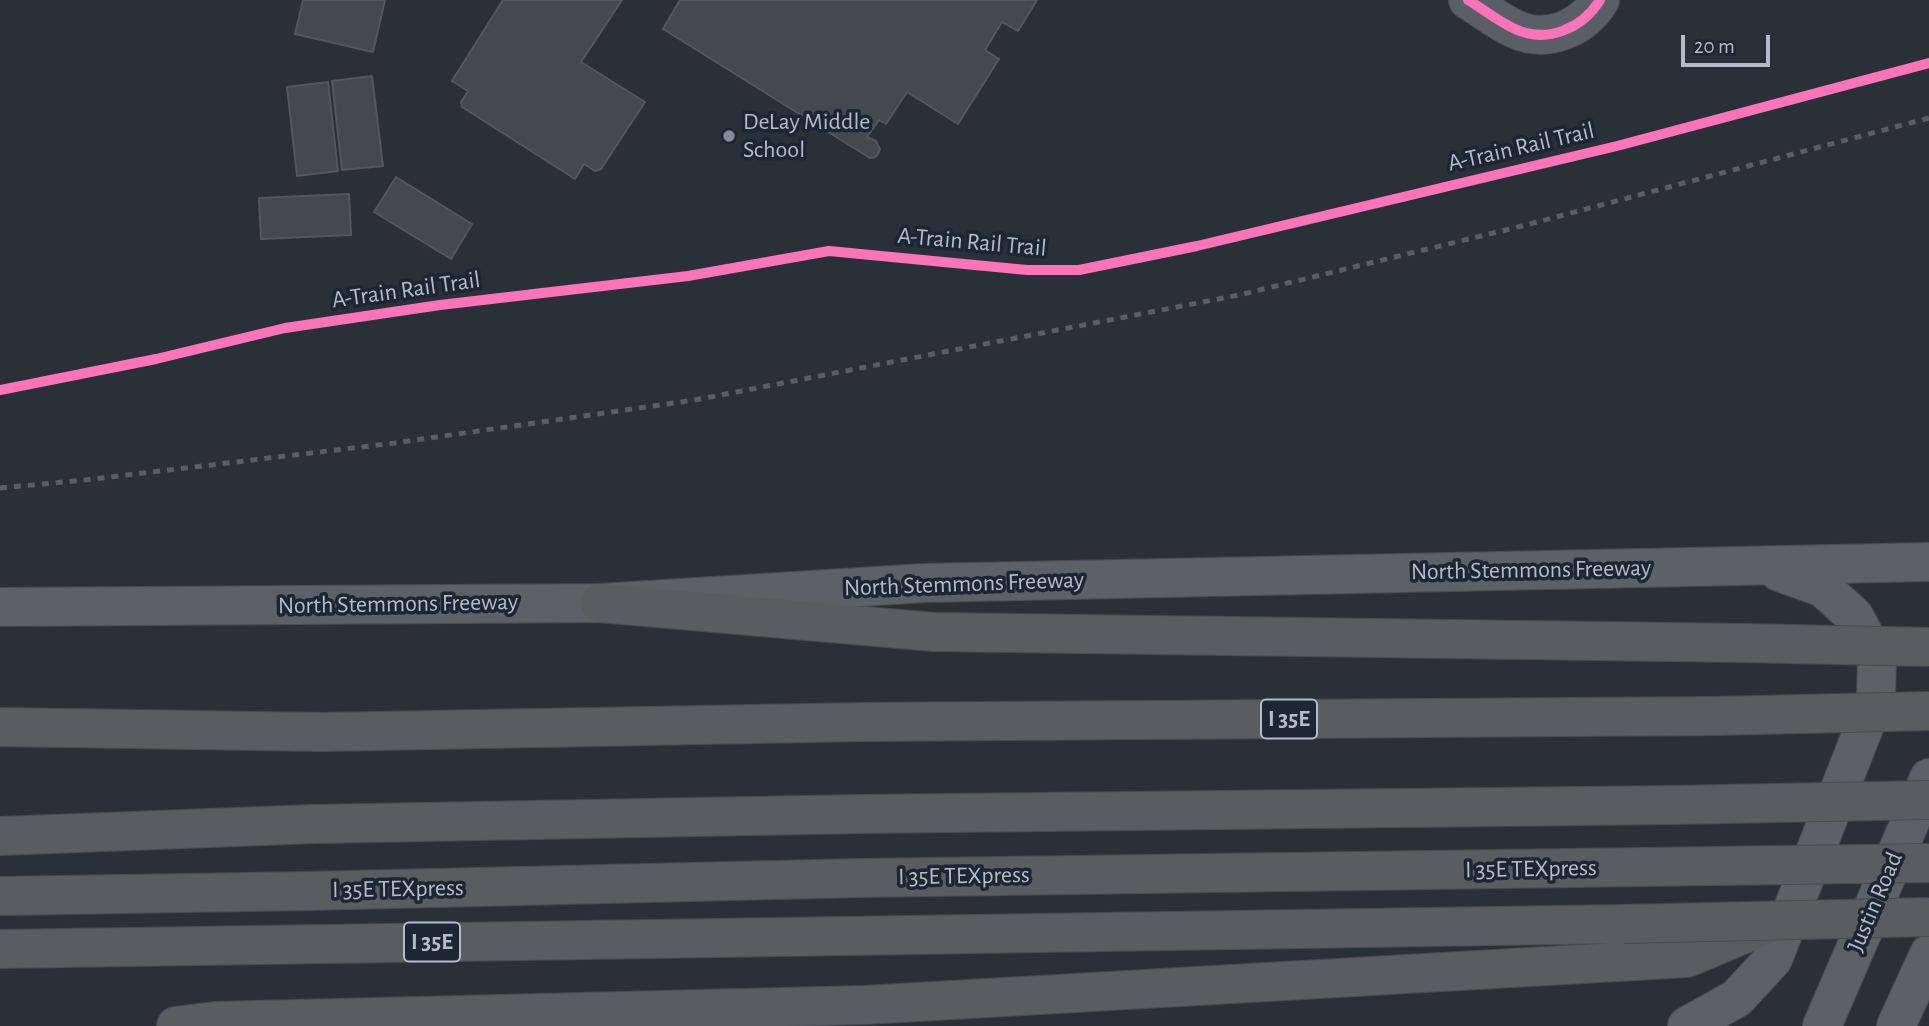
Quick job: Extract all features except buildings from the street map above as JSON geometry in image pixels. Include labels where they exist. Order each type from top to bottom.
[{"type":"highway","points":[[600,603],[934,632],[1929,647]]},
{"type":"highway","name":"I 35E","points":[[0,727],[323,732],[877,722],[1715,716],[1929,710]]},
{"type":"highway","points":[[0,836],[314,824],[1929,800]]},
{"type":"highway","name":"I 35E TEXpress","points":[[0,896],[888,877],[1929,863]]},
{"type":"highway","name":"I 35E","points":[[0,948],[1929,917]]},
{"type":"highway","points":[[176,1026],[216,1021],[865,1005],[1687,958],[1780,919]]},
{"type":"main road","name":"North Stemmons Freeway","points":[[0,607],[600,603],[925,583],[1929,562]]},
{"type":"main road","points":[[1687,1026],[1737,998],[1773,959],[1876,697],[1877,659],[1854,616],[1823,588],[1758,565]]},
{"type":"main road","name":"Justin Road","points":[[1822,1026],[1929,778]]},
{"type":"main road","points":[[1896,1026],[1929,954]]},
{"type":"street","points":[[1468,0],[1516,30],[1554,34],[1581,23],[1600,0]]},
{"type":"railway","points":[[0,488],[395,443],[695,400],[1239,295],[1522,226],[1929,118]]},
{"type":"cycle path","points":[[1468,0],[1509,26],[1539,35],[1563,31],[1574,25],[1593,10],[1600,0]]},
{"type":"cycle path","name":"A-Train Rail Trail","points":[[0,390],[156,359],[285,328],[440,305],[688,276],[829,251],[1027,270],[1079,270],[1197,246],[1617,146],[1929,63]]},
{"type":"place","name":"DeLay Middle School","points":[[729,136]]}]
